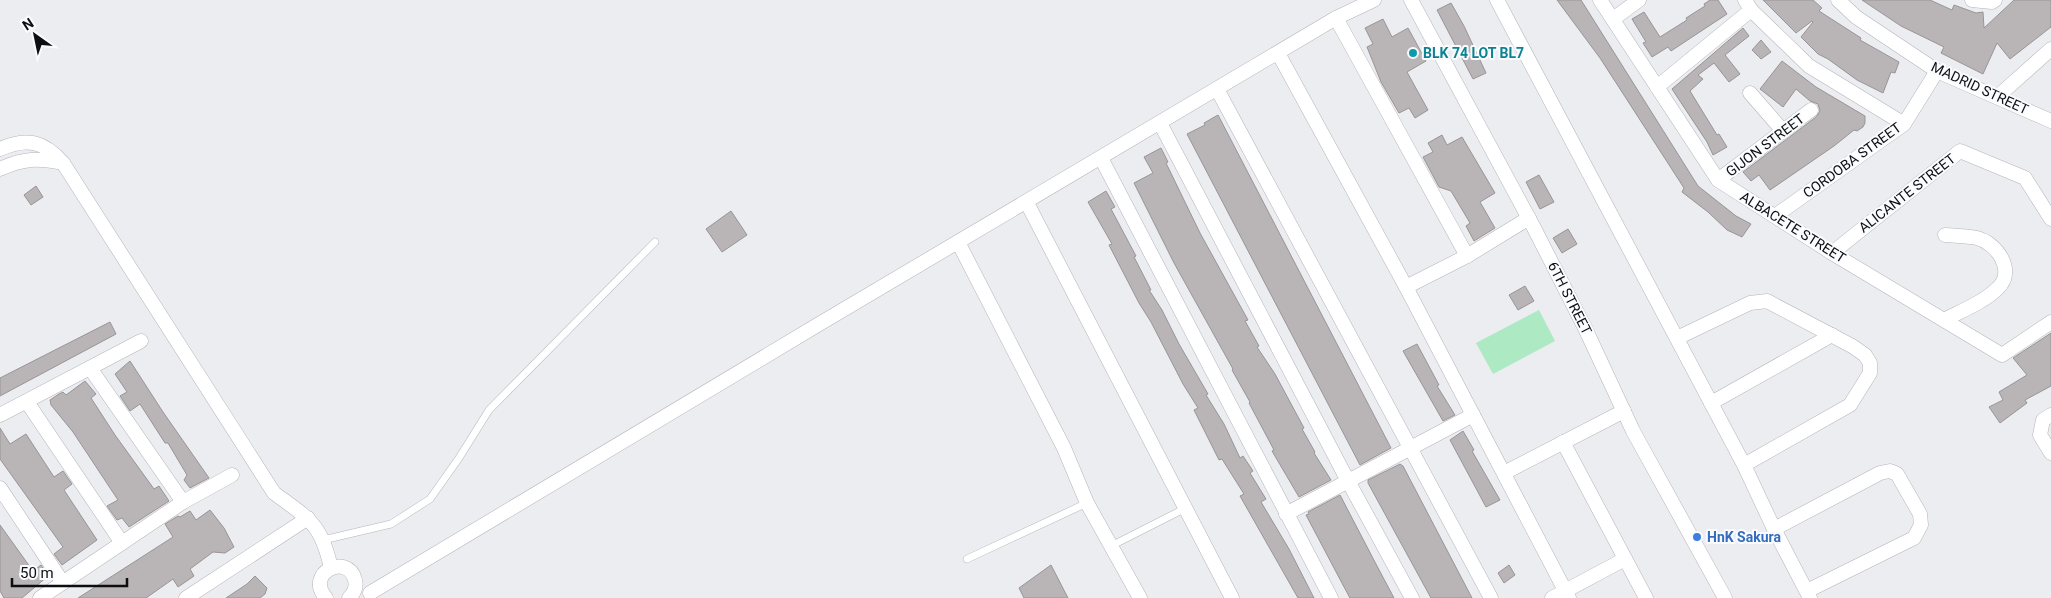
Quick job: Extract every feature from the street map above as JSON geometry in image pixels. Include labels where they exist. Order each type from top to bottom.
[{"type":"street","points":[[326,598],[322,593],[320,582],[322,576],[331,568],[336,566],[347,569],[354,578],[352,594],[372,596],[681,406],[1336,18],[1374,0]]},
{"type":"street","name":"6TH STREET","points":[[1411,0],[1529,218],[1585,328],[1624,411],[1725,598]]},
{"type":"street","points":[[1498,0],[1744,465],[1774,529],[1809,595],[1914,538],[1921,525],[1920,514],[1897,474],[1890,471],[1880,473],[1774,529]]},
{"type":"street","name":"ALBACETE STREET","points":[[1600,0],[1718,180],[1832,253],[2002,354],[2051,322]]},
{"type":"street","points":[[1613,19],[1639,0]]},
{"type":"street","name":"MADRID STREET","points":[[1838,0],[1856,18],[1937,71],[2051,121]]},
{"type":"street","points":[[1972,0],[1992,2],[1995,0]]},
{"type":"street","points":[[1657,87],[1748,5],[1809,66],[1904,124]]},
{"type":"street","points":[[1336,18],[1467,256]]},
{"type":"street","points":[[1997,97],[2051,49]]},
{"type":"street","points":[[1278,53],[1406,287],[1567,594]]},
{"type":"street","name":"CORDOBA STREET","points":[[1775,216],[1904,124],[1937,71]]},
{"type":"street","points":[[1217,89],[1491,598]]},
{"type":"street","points":[[1750,94],[1783,131]]},
{"type":"street","name":"GIJON STREET","points":[[1718,180],[1811,110]]},
{"type":"street","points":[[1160,123],[1348,481],[1412,598]]},
{"type":"street","points":[[0,149],[20,143],[37,142],[48,147],[63,163],[274,493],[308,518],[317,528],[323,540],[331,568]]},
{"type":"street","name":"ALICANTE STREET","points":[[1832,253],[1960,151],[2025,178],[2051,219]]},
{"type":"street","points":[[0,169],[36,158],[63,163]]},
{"type":"street","points":[[1101,158],[1331,598]]},
{"type":"street","points":[[1027,202],[1232,598]]},
{"type":"street","points":[[1406,287],[1467,256],[1529,218]]},
{"type":"street","points":[[1944,320],[1991,294],[2000,287],[2005,277],[2005,265],[1994,247],[1987,242],[1977,238],[1945,235]]},
{"type":"street","points":[[958,242],[1064,448],[1087,503],[1140,598]]},
{"type":"street","points":[[1677,338],[1750,302],[1767,301],[1852,346],[1865,356],[1870,364],[1870,373],[1850,405],[1744,465]]},
{"type":"street","points":[[1711,403],[1832,335]]},
{"type":"street","points":[[0,415],[141,341]]},
{"type":"street","points":[[90,368],[183,502]]},
{"type":"street","points":[[27,402],[122,543]]},
{"type":"street","points":[[1504,473],[1624,411]]},
{"type":"street","points":[[1286,514],[1473,415]]},
{"type":"street","points":[[2051,415],[2043,420],[2040,435],[2051,453]]},
{"type":"street","points":[[1563,442],[1646,598]]},
{"type":"street","points":[[40,598],[183,502],[232,475]]},
{"type":"street","points":[[0,488],[63,583]]},
{"type":"street","points":[[186,598],[308,518]]},
{"type":"street","points":[[1552,598],[1567,594],[1625,559]]},
{"type":"lane","points":[[323,540],[391,524],[430,500],[489,410],[655,242]]},
{"type":"lane","points":[[967,559],[1087,503]]},
{"type":"lane","points":[[1111,546],[1186,508]]},
{"type":"green space","points":[[1539,310],[1555,341],[1493,374],[1476,343]]},
{"type":"building","points":[[1557,0],[1581,0],[1698,186],[1736,216],[1751,224],[1742,237],[1727,230],[1682,192],[1684,188],[1600,58]]},
{"type":"building","points":[[1710,0],[1718,0],[1727,14],[1671,51],[1668,47],[1652,57],[1643,43],[1646,42],[1632,19],[1644,12],[1660,37],[1687,20],[1686,18],[1705,6],[1704,4]]},
{"type":"building","points":[[1763,0],[1813,0],[1822,8],[1819,11],[1861,38],[1860,40],[1899,62],[1895,73],[1891,72],[1883,93],[1857,80],[1818,54],[1801,37],[1812,21],[1796,33]]},
{"type":"building","points":[[1862,0],[1930,0],[1952,10],[1954,5],[1976,13],[1983,12],[1984,28],[2014,0],[2051,0],[2051,27],[2010,59],[1997,43],[1983,74],[1941,53],[1944,47],[1901,26]]},
{"type":"building","points":[[1451,3],[1486,73],[1473,79],[1437,10]]},
{"type":"building","points":[[1383,19],[1392,37],[1408,28],[1426,61],[1407,72],[1428,110],[1415,118],[1409,108],[1399,113],[1381,82],[1367,47],[1373,44],[1365,28]]},
{"type":"building","points":[[1743,28],[1749,36],[1725,55],[1740,74],[1729,82],[1714,63],[1698,75],[1703,79],[1690,91],[1717,135],[1719,134],[1727,147],[1713,155],[1707,142],[1672,89]]},
{"type":"building","points":[[1761,40],[1771,52],[1761,59],[1752,50]]},
{"type":"building","points":[[1782,61],[1816,87],[1865,116],[1865,123],[1863,127],[1857,131],[1854,130],[1770,190],[1759,175],[1751,181],[1743,172],[1816,117],[1820,111],[1818,104],[1810,101],[1796,89],[1783,107],[1760,89]]},
{"type":"building","points":[[1218,115],[1391,448],[1360,465],[1187,134],[1205,125],[1204,123]]},
{"type":"building","points":[[1442,135],[1447,145],[1462,137],[1495,193],[1480,202],[1495,228],[1474,241],[1466,226],[1470,223],[1451,191],[1439,187],[1423,157],[1433,152],[1428,143]]},
{"type":"building","points":[[1161,148],[1168,162],[1166,163],[1200,233],[1248,320],[1245,321],[1259,346],[1257,347],[1275,374],[1304,428],[1302,429],[1314,453],[1331,480],[1299,497],[1272,451],[1274,450],[1250,402],[1174,263],[1134,183],[1153,173],[1144,157]]},
{"type":"building","points":[[1539,175],[1554,202],[1540,209],[1526,182]]},
{"type":"building","points":[[36,186],[43,197],[31,205],[24,195]]},
{"type":"building","points":[[1106,191],[1115,207],[1111,209],[1136,256],[1134,257],[1151,290],[1149,290],[1208,394],[1206,395],[1224,424],[1240,458],[1243,456],[1253,471],[1250,473],[1266,499],[1261,502],[1289,549],[1314,598],[1298,598],[1240,496],[1244,494],[1222,459],[1219,460],[1194,410],[1198,408],[1183,384],[1109,245],[1112,244],[1088,202]]},
{"type":"building","points":[[731,211],[747,235],[722,252],[706,229]]},
{"type":"building","points":[[1568,229],[1577,244],[1562,253],[1553,238]]},
{"type":"building","points":[[1525,286],[1534,301],[1518,310],[1509,295]]},
{"type":"building","points":[[110,322],[116,334],[0,396],[0,378]]},
{"type":"building","points":[[2051,333],[2051,386],[2025,400],[2027,403],[2000,423],[1989,407],[2003,400],[1999,392],[2027,375],[2013,358]]},
{"type":"building","points":[[1417,344],[1439,385],[1437,386],[1455,415],[1443,421],[1403,351]]},
{"type":"building","points":[[130,361],[209,478],[190,488],[184,480],[187,475],[168,443],[165,443],[140,404],[130,411],[120,396],[127,392],[115,374]]},
{"type":"building","points":[[85,381],[96,394],[91,398],[115,435],[154,489],[159,486],[169,501],[129,527],[122,518],[117,520],[107,506],[118,500],[73,432],[51,405],[50,400],[63,392],[66,395]]},
{"type":"building","points":[[0,428],[10,444],[26,434],[54,477],[63,471],[72,484],[64,490],[97,540],[62,565],[54,554],[63,547],[0,459]]},
{"type":"building","points":[[1463,431],[1474,450],[1472,451],[1500,500],[1486,507],[1450,440]]},
{"type":"building","points":[[1400,464],[1403,466],[1472,598],[1431,598],[1368,483],[1368,480]]},
{"type":"building","points":[[1340,495],[1394,598],[1350,598],[1306,515],[1309,514],[1308,512]]},
{"type":"building","points":[[210,510],[224,528],[234,547],[225,553],[213,552],[190,569],[194,576],[178,587],[173,579],[146,598],[78,598],[173,537],[165,524],[190,511],[196,520]]},
{"type":"building","points":[[0,525],[33,571],[41,565],[48,576],[22,598],[4,598],[0,591]]},
{"type":"building","points":[[1051,565],[1068,598],[1024,598],[1019,588]]},
{"type":"building","points":[[1509,565],[1515,575],[1504,583],[1498,573]]},
{"type":"building","points":[[255,576],[267,588],[265,594],[260,598],[226,598],[247,584]]},
{"type":"place","name":"BLK 74 LOT BL7","points":[[1413,53]]},
{"type":"place","name":"HnK Sakura","points":[[1697,537]]}]
